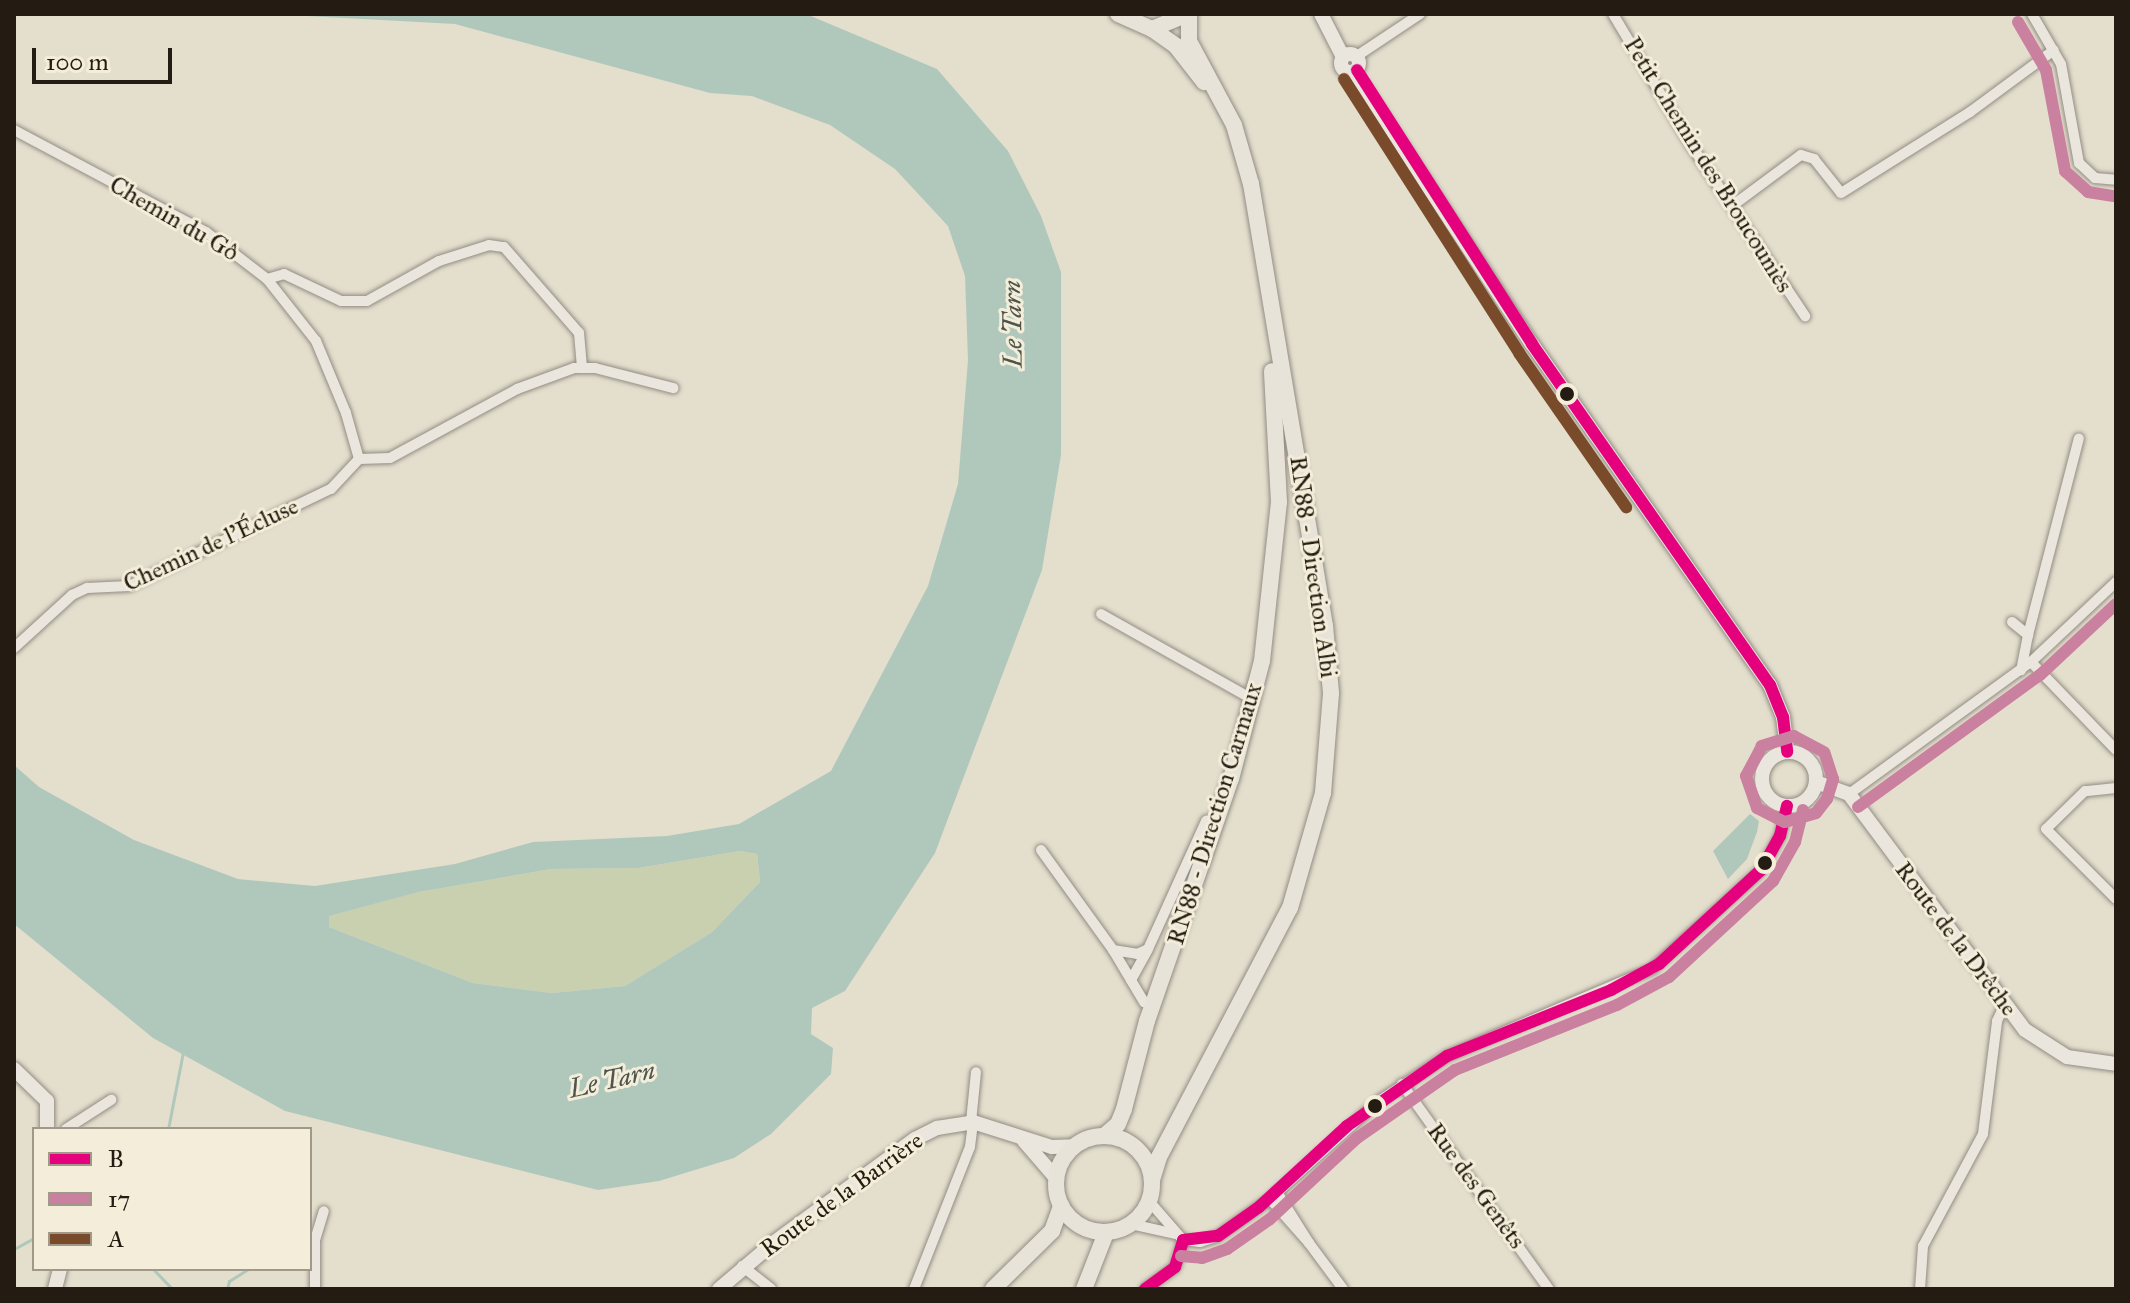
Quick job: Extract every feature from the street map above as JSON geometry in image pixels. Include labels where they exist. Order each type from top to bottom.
[{"type":"main road","name":"RN88 - Direction Carmaux","points":[[1104,1136],[1118,1124],[1147,1021],[1231,779],[1262,661],[1279,502],[1272,368],[1229,131],[1197,72],[1176,46],[1152,29],[1118,14]]},
{"type":"main road","points":[[1152,29],[1188,14]]},
{"type":"main road","name":"RN88 - Direction Albi","points":[[1152,1180],[1159,1157],[1290,908],[1323,793],[1328,656],[1251,184],[1230,114],[1189,41],[1188,14]]},
{"type":"main road","points":[[1126,1098],[1130,1054],[1144,1002],[1245,695],[1267,569],[1272,368]]},
{"type":"main road","points":[[993,1289],[1052,1231],[1061,1206],[1056,1178],[1075,1146],[1104,1136],[1136,1149],[1152,1180],[1149,1201],[1131,1224],[1106,1233],[1080,1225],[1061,1206]]},
{"type":"main road","points":[[1084,1289],[1106,1233]]},
{"type":"street","points":[[1321,14],[1532,344],[1770,685],[1783,717],[1787,752]]},
{"type":"street","points":[[1353,64],[1420,14]]},
{"type":"street","name":"Petit Chemin des Broucouniès","points":[[1613,14],[1732,206],[1805,316]]},
{"type":"street","points":[[2032,14],[2054,50],[2063,75],[2079,163],[2095,178],[2116,180]]},
{"type":"street","points":[[1732,206],[1801,155],[1814,159],[1841,193],[1970,112],[2054,50]]},
{"type":"street","name":"Chemin du Gô","points":[[14,130],[206,232],[267,279],[284,274],[331,298],[360,303],[439,261],[489,245],[504,247],[579,333],[582,367]]},
{"type":"street","points":[[267,279],[316,341],[346,413],[359,459],[390,458],[517,389],[582,367],[673,388]]},
{"type":"street","points":[[2021,670],[2079,438]]},
{"type":"street","name":"Chemin de l'Écluse","points":[[14,648],[80,591],[125,589],[331,489],[359,459]]},
{"type":"street","points":[[1816,782],[1806,800],[1787,806],[1769,797],[1762,777],[1772,758],[1787,752],[1807,758],[1816,782],[1849,794],[2021,670],[2116,582]]},
{"type":"street","points":[[1101,614],[1245,695]]},
{"type":"street","points":[[2012,622],[2028,635]]},
{"type":"street","points":[[2031,662],[2116,750]]},
{"type":"street","points":[[2116,788],[2085,791],[2046,829],[2116,899]]},
{"type":"street","name":"Route de la Drêche","points":[[1849,794],[2004,1006],[2054,1051],[2081,1061],[2116,1064]]},
{"type":"street","points":[[1131,1224],[1200,1242],[1218,1236],[1274,1196],[1347,1126],[1402,1084],[1473,1043],[1611,990],[1659,964],[1761,870],[1780,836],[1787,806]]},
{"type":"street","points":[[1131,980],[1206,821]]},
{"type":"street","points":[[1041,850],[1113,950],[1144,1002]]},
{"type":"street","points":[[1113,950],[1137,954],[1148,949]]},
{"type":"street","points":[[1920,1289],[1923,1246],[1983,1134],[1997,1021],[2004,1006]]},
{"type":"street","points":[[14,1069],[47,1101],[47,1127]]},
{"type":"street","points":[[914,1289],[970,1147],[976,1072]]},
{"type":"street","name":"Rue des Genêts","points":[[1402,1084],[1549,1289]]},
{"type":"street","points":[[69,1127],[111,1100]]},
{"type":"street","points":[[972,1122],[1052,1147],[1075,1146]]},
{"type":"street","name":"Route de la Barrière","points":[[719,1289],[742,1266],[915,1139],[937,1128],[972,1122]]},
{"type":"street","points":[[1020,1138],[1056,1178]]},
{"type":"street","points":[[1274,1196],[1343,1289]]},
{"type":"street","points":[[1145,1289],[1175,1267],[1179,1237],[1149,1201]]},
{"type":"street","points":[[315,1289],[315,1240],[324,1211]]},
{"type":"street","points":[[742,1266],[771,1289]]},
{"type":"shaded area","points":[[740,851],[757,854],[760,882],[712,932],[625,986],[552,993],[473,983],[329,927],[328,916],[419,892],[551,869],[638,868]]},
{"type":"water","name":"Le Tarn","points":[[271,14],[806,14],[937,69],[1008,151],[1041,216],[1061,272],[1061,455],[1042,570],[935,853],[845,991],[812,1008],[811,1034],[833,1048],[831,1074],[771,1134],[734,1158],[659,1181],[598,1190],[285,1111],[153,1038],[14,924],[14,765],[39,787],[134,840],[238,879],[315,886],[455,864],[533,842],[667,836],[739,824],[831,771],[928,586],[958,484],[968,360],[965,276],[948,226],[895,169],[830,125],[752,96],[710,93],[455,24]],"holes":[[[740,851],[757,854],[760,882],[712,932],[625,986],[552,993],[473,983],[329,927],[329,916],[419,892],[551,869],[638,868]]]},
{"type":"water","points":[[1750,814],[1759,821],[1757,832],[1747,859],[1728,879],[1713,851]]},
{"type":"waterway","points":[[168,1127],[183,1052]]},
{"type":"waterway","points":[[14,1249],[32,1239]]},
{"type":"waterway","points":[[155,1271],[172,1289]]},
{"type":"waterway","points":[[227,1289],[229,1281],[245,1271]]},
{"type":"transit line","name":"17","points":[[2018,22],[2046,70],[2065,171],[2088,192],[2114,196]]},
{"type":"transit line","name":"B","points":[[1357,70],[1532,344],[1770,685],[1783,717],[1787,752]]},
{"type":"transit line","name":"A","points":[[1344,79],[1519,353],[1626,507]]},
{"type":"transit line","name":"17","points":[[1858,807],[2040,675],[2116,604]]},
{"type":"transit line","name":"17","points":[[1822,751],[1794,736],[1762,746],[1746,776],[1757,808],[1785,822],[1816,813],[1827,799],[1833,779],[1824,752]]},
{"type":"transit line","name":"B","points":[[1183,1240],[1218,1236],[1259,1207],[1347,1126],[1447,1056],[1611,990],[1659,964],[1761,870],[1780,836],[1787,806]]},
{"type":"transit line","name":"17","points":[[1181,1256],[1202,1258],[1227,1249],[1270,1219],[1357,1138],[1455,1070],[1617,1005],[1669,977],[1773,881],[1795,842],[1803,810]]},
{"type":"transit line","name":"B","points":[[1145,1289],[1175,1267],[1183,1240]]}]
